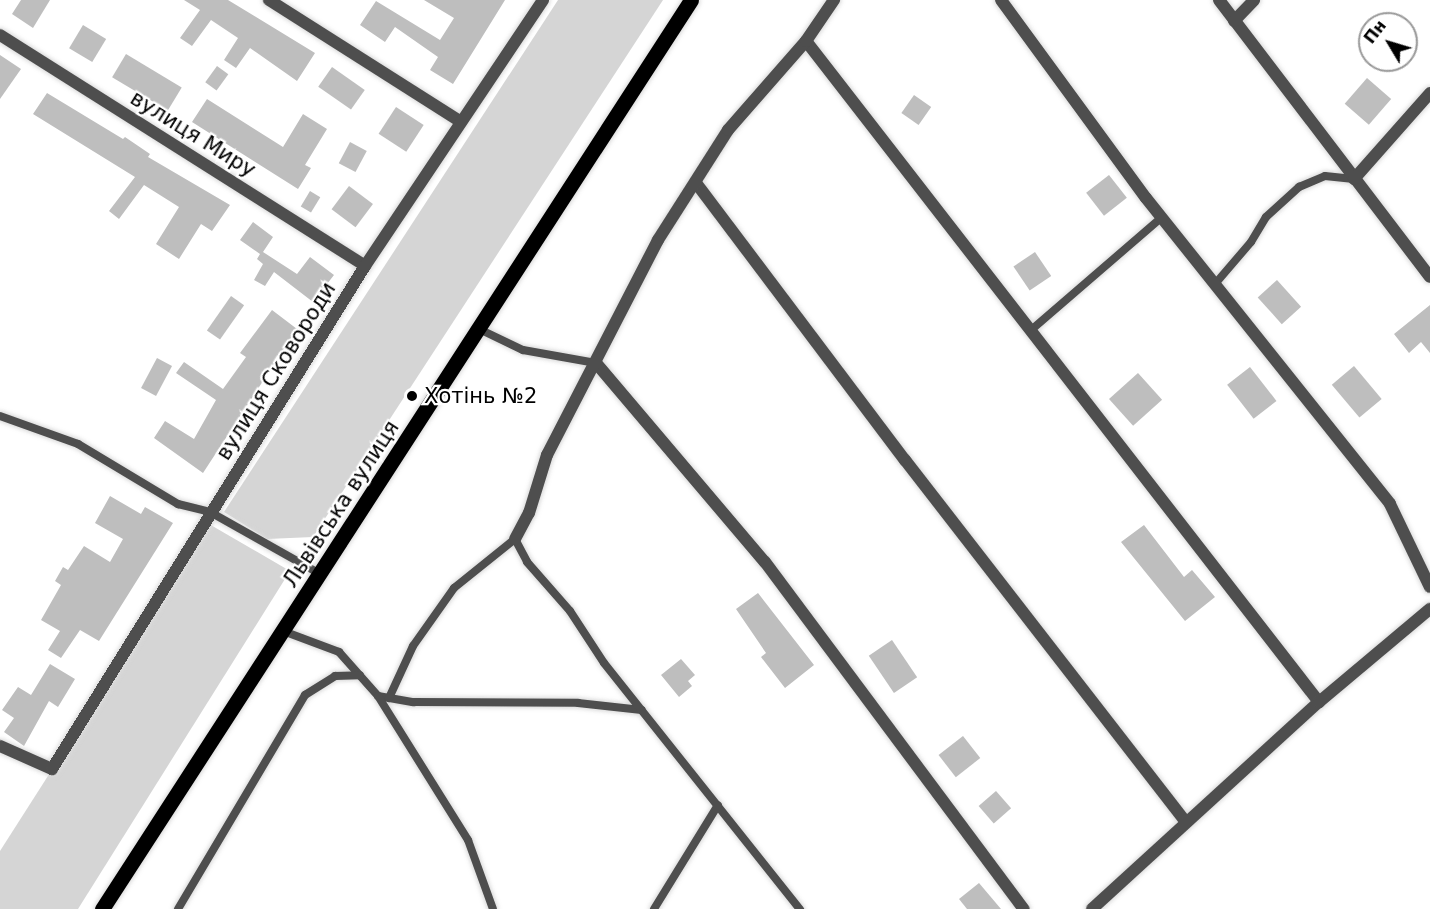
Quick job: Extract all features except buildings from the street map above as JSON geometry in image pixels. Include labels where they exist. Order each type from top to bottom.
[{"type":"main road","name":"Львівська вулиця","points":[[102,909],[691,0]]},
{"type":"street","points":[[269,0],[461,122]]},
{"type":"street","name":"вулиця Сковороди","points":[[0,746],[52,769],[364,266],[543,0]]},
{"type":"street","points":[[515,539],[529,513],[547,455],[658,240],[728,130],[806,41],[834,0]]},
{"type":"street","points":[[1001,0],[1161,218],[1390,504],[1430,587]]},
{"type":"street","points":[[1219,0],[1430,277]]},
{"type":"street","points":[[1234,21],[1254,0]]},
{"type":"street","name":"вулиця Миру","points":[[0,35],[364,266]]},
{"type":"street","points":[[806,41],[1319,702]]},
{"type":"street","points":[[1354,179],[1430,93]]},
{"type":"street","points":[[696,183],[905,460],[1186,822]]},
{"type":"street","points":[[596,363],[765,562],[1024,909]]},
{"type":"street","points":[[1092,909],[1319,702],[1430,609]]},
{"type":"lane","points":[[1215,284],[1251,242],[1266,217],[1299,187],[1325,176],[1354,179]]},
{"type":"lane","points":[[1030,331],[1161,218]]},
{"type":"lane","points":[[477,328],[523,350],[596,363]]},
{"type":"lane","points":[[0,416],[78,444],[178,504],[210,512],[320,574]]},
{"type":"lane","points":[[389,698],[413,646],[454,588],[515,539],[527,562],[570,611],[642,710],[800,909]]},
{"type":"lane","points":[[283,631],[339,652],[378,696],[468,840],[493,909]]},
{"type":"lane","points":[[178,909],[305,695],[335,676],[360,675]]},
{"type":"lane","points":[[378,696],[413,702],[578,703],[642,710]]},
{"type":"lane","points":[[654,909],[718,805]]},
{"type":"shaded area","points":[[558,0],[663,0],[313,537],[267,539],[224,512]]},
{"type":"shaded area","points":[[209,524],[290,571],[78,909],[0,909],[0,851]]},
{"type":"place","name":"Хотінь №2","points":[[412,396]]}]
